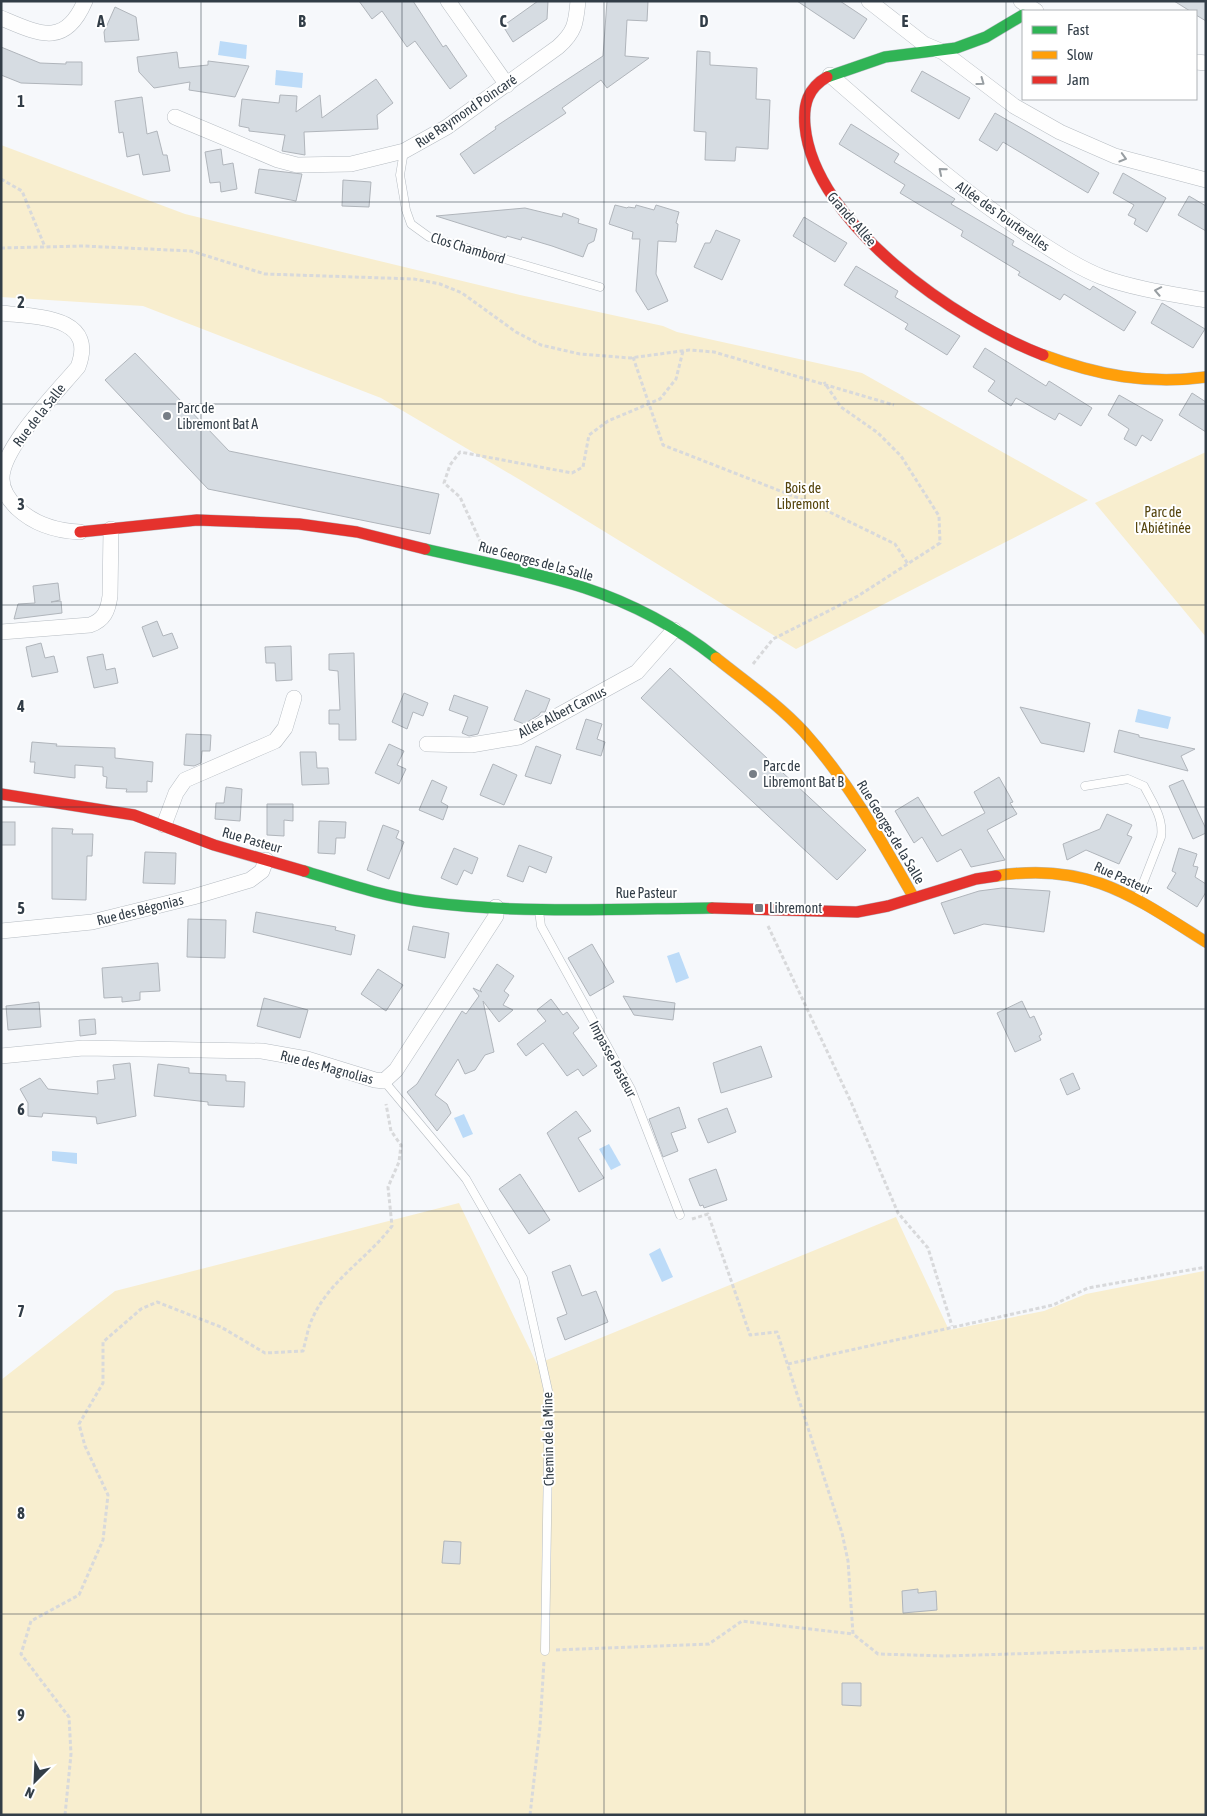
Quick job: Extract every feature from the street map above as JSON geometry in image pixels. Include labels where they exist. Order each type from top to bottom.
[{"type":"street","points":[[1,18],[36,33],[52,34],[72,25],[79,16],[85,1]]},
{"type":"street","points":[[448,1],[507,84]]},
{"type":"street","name":"Rue Raymond Poincaré","points":[[175,117],[278,160],[297,164],[351,164],[404,151],[447,127],[570,36],[576,22],[578,1]]},
{"type":"street","points":[[869,1],[924,44],[943,52],[1014,106],[1060,132],[1115,156],[1206,180]]},
{"type":"street","name":"Grande Allée","points":[[1022,14],[1005,28],[958,48],[943,52],[904,53],[830,75],[812,88],[807,98],[805,126],[807,146],[824,187],[864,238],[892,262],[964,313],[1050,358],[1105,375],[1136,380],[1164,382],[1206,377]]},
{"type":"street","name":"Allée des Tourterelles","points":[[830,75],[944,173],[1013,225],[1063,257],[1110,279],[1206,300]]},
{"type":"street","name":"Rue de la Salle","points":[[1,314],[61,321],[74,331],[82,344],[82,358],[78,367],[20,438],[8,458],[2,478],[7,496],[22,513],[49,527],[62,531],[80,532]]},
{"type":"street","name":"Rue Georges de la Salle","points":[[80,532],[197,520],[299,524],[356,532],[585,588],[641,612],[699,645],[741,678],[802,731],[826,758],[864,811],[914,898]]},
{"type":"street","points":[[1,632],[90,625],[102,618],[108,606],[110,596],[111,529]]},
{"type":"street","name":"Allée Albert Camus","points":[[427,744],[470,745],[519,737],[638,672],[674,630]]},
{"type":"street","points":[[164,825],[176,793],[185,780],[275,741],[285,728],[294,698]]},
{"type":"street","name":"Rue Pasteur","points":[[1,794],[134,815],[214,845],[358,887],[425,902],[539,909],[759,908],[857,912],[914,898],[976,879],[1005,873],[1036,871],[1082,876],[1098,881],[1137,898],[1206,942]]},
{"type":"street","name":"Rue des Bégonias","points":[[1,931],[92,922],[193,897],[250,880],[262,871],[266,860]]},
{"type":"street","name":"Rue des Magnolias","points":[[1,1056],[83,1048],[262,1051],[307,1059],[375,1080],[384,1081],[396,1070],[496,916],[496,907]]},
{"type":"lane","name":"Clos Chambord","points":[[404,151],[400,175],[406,210],[412,224],[429,237],[600,286]]},
{"type":"lane","points":[[1085,786],[1128,779],[1144,786],[1160,818],[1163,828],[1161,837],[1137,898]]},
{"type":"lane","name":"Impasse Pasteur","points":[[539,909],[541,926],[631,1089],[680,1215]]},
{"type":"lane","name":"Chemin de la Mine","points":[[384,1081],[466,1179],[523,1278],[549,1395],[545,1651]]},
{"type":"path","points":[[1,179],[22,191],[45,247]]},
{"type":"path","points":[[1,248],[45,247],[191,251],[265,274],[383,277],[440,284],[462,293],[516,332],[541,345],[580,354],[634,357],[683,351],[714,352],[824,382],[894,405]]},
{"type":"path","points":[[485,563],[483,548],[460,497],[444,483],[450,465],[460,452],[572,472],[582,467],[589,435],[608,420],[660,399],[676,379],[683,351]]},
{"type":"path","points":[[634,357],[663,445],[811,503],[895,544],[908,564]]},
{"type":"path","points":[[741,678],[773,638],[858,596],[940,543],[939,516],[901,456],[878,433],[841,407],[824,382]]},
{"type":"path","points":[[759,908],[850,1102],[898,1214],[928,1248],[952,1326]]},
{"type":"path","points":[[64,1815],[71,1754],[69,1717],[21,1654],[31,1621],[79,1595],[103,1540],[108,1495],[85,1446],[78,1424],[103,1383],[103,1342],[142,1309],[157,1302],[221,1327],[265,1353],[304,1351],[312,1317],[334,1285],[376,1247],[392,1226],[388,1187],[399,1162],[402,1145],[391,1131],[384,1081]]},
{"type":"path","points":[[680,1215],[688,1220],[708,1214],[750,1335],[778,1332],[842,1533],[848,1561],[853,1634]]},
{"type":"path","points":[[788,1364],[1053,1305],[1088,1288],[1206,1267]]},
{"type":"path","points":[[530,1815],[540,1728],[545,1651],[709,1644],[742,1621],[853,1634],[878,1654],[945,1656],[1206,1648]]},
{"type":"green space","name":"Bois de Libremont","points":[[1,145],[185,214],[520,295],[663,326],[677,332],[862,373],[1088,500],[796,649],[522,481],[381,398],[143,306],[1,297]]},
{"type":"green space","name":"Parc de l'Abiétinée","points":[[1206,452],[1206,637],[1095,503]]},
{"type":"green space","points":[[459,1203],[537,1364],[896,1217],[949,1330],[1044,1311],[1086,1294],[1204,1271],[1206,1815],[1,1815],[1,1380],[115,1291]]},
{"type":"water","points":[[220,41],[247,45],[246,59],[218,55]]},
{"type":"water","points":[[276,70],[303,73],[302,88],[275,85]]},
{"type":"water","points":[[1138,709],[1171,717],[1168,729],[1135,722]]},
{"type":"water","points":[[679,952],[689,978],[676,983],[667,956]]},
{"type":"water","points":[[464,1114],[473,1134],[463,1138],[454,1118]]},
{"type":"water","points":[[609,1144],[621,1165],[611,1170],[599,1149]]},
{"type":"water","points":[[52,1151],[77,1153],[77,1164],[52,1161]]},
{"type":"water","points":[[660,1248],[673,1277],[662,1282],[649,1254]]},
{"type":"building","points":[[359,1],[413,1],[443,47],[446,45],[467,76],[450,89],[415,41],[407,47],[382,11],[372,19]]},
{"type":"building","points":[[538,1],[548,1],[547,19],[513,42],[503,26]]},
{"type":"building","points":[[607,1],[648,1],[647,21],[627,20],[625,56],[649,58],[607,88],[601,80],[562,108],[566,113],[474,174],[460,154],[496,129],[495,127],[603,56]]},
{"type":"building","points":[[797,1],[840,1],[867,19],[854,39]]},
{"type":"building","points":[[1174,1],[1206,1],[1206,21],[1197,16],[1197,10],[1188,10]]},
{"type":"building","points":[[115,7],[136,17],[139,40],[105,42],[104,32]]},
{"type":"building","points":[[1,47],[40,63],[66,64],[66,62],[82,62],[82,85],[21,83],[1,75]]},
{"type":"building","points":[[697,51],[710,52],[710,65],[757,68],[756,99],[770,100],[768,149],[736,147],[735,161],[705,160],[706,132],[694,131]]},
{"type":"building","points":[[177,52],[179,68],[208,65],[208,61],[249,66],[235,97],[189,90],[190,82],[154,88],[139,72],[137,57]]},
{"type":"building","points":[[922,71],[970,98],[959,119],[911,91]]},
{"type":"building","points":[[376,79],[393,103],[377,115],[378,129],[304,132],[305,155],[282,151],[285,135],[249,131],[249,128],[239,126],[242,99],[279,103],[280,95],[297,96],[296,112],[320,95],[322,118]]},
{"type":"building","points":[[142,97],[147,134],[157,131],[163,155],[167,155],[170,171],[143,175],[139,154],[127,157],[123,132],[119,133],[115,101]]},
{"type":"building","points":[[995,113],[1099,173],[1088,193],[1003,142],[997,151],[979,140]]},
{"type":"building","points":[[851,124],[899,154],[894,162],[955,199],[951,204],[1014,241],[1012,245],[1090,290],[1093,286],[1136,312],[1124,331],[1064,294],[1060,300],[1018,275],[1020,272],[961,236],[963,231],[900,193],[905,185],[839,144]]},
{"type":"building","points":[[221,149],[223,165],[233,163],[237,189],[221,192],[220,182],[210,183],[205,152]]},
{"type":"building","points":[[259,169],[302,174],[296,201],[255,193]]},
{"type":"building","points":[[1123,173],[1166,198],[1147,232],[1134,224],[1136,219],[1128,215],[1134,205],[1113,193]]},
{"type":"building","points":[[343,180],[371,182],[369,207],[342,206]]},
{"type":"building","points":[[1189,196],[1206,206],[1206,231],[1178,215]]},
{"type":"building","points":[[615,205],[635,208],[636,205],[654,210],[656,205],[679,212],[676,223],[678,224],[676,242],[658,241],[656,274],[668,301],[648,310],[636,291],[640,239],[632,239],[633,232],[609,224]]},
{"type":"building","points":[[525,208],[562,217],[563,213],[579,219],[578,223],[597,229],[594,241],[588,244],[583,257],[522,237],[521,240],[507,236],[506,238],[436,216]]},
{"type":"building","points":[[804,217],[847,243],[835,262],[793,236]]},
{"type":"building","points":[[716,230],[740,240],[722,280],[694,267],[705,243],[710,243]]},
{"type":"building","points":[[856,266],[898,291],[895,297],[960,336],[947,355],[905,329],[908,324],[844,285]]},
{"type":"building","points":[[1162,303],[1205,329],[1193,348],[1151,323]]},
{"type":"building","points":[[985,348],[1046,386],[1049,381],[1092,408],[1081,426],[1059,413],[1055,420],[1016,398],[1011,406],[988,391],[995,381],[973,367]]},
{"type":"building","name":"Parc de Libremont Bat A","points":[[135,353],[229,451],[439,494],[430,534],[208,489],[105,380]]},
{"type":"building","points":[[1192,393],[1206,402],[1206,432],[1179,415]]},
{"type":"building","points":[[1119,395],[1163,420],[1151,441],[1142,435],[1136,446],[1124,439],[1129,429],[1108,415]]},
{"type":"building","points":[[58,583],[60,600],[51,602],[61,601],[62,613],[14,619],[18,604],[35,603],[33,586]]},
{"type":"building","points":[[157,621],[163,636],[172,633],[178,648],[153,657],[142,627]]},
{"type":"building","points":[[41,643],[45,658],[54,656],[58,672],[32,677],[26,647]]},
{"type":"building","points":[[291,646],[292,680],[276,681],[275,663],[266,663],[265,647]]},
{"type":"building","points":[[354,653],[356,740],[339,740],[339,724],[329,724],[329,710],[340,710],[338,671],[329,670],[329,654]]},
{"type":"building","points":[[103,654],[106,670],[115,668],[118,683],[94,688],[87,657]]},
{"type":"building","name":"Parc de Libremont Bat B","points":[[670,668],[866,850],[837,880],[641,698]]},
{"type":"building","points":[[526,690],[550,699],[545,712],[541,712],[524,724],[514,720]]},
{"type":"building","points":[[404,693],[428,703],[423,716],[413,712],[407,729],[392,722]]},
{"type":"building","points":[[454,695],[488,707],[478,734],[469,736],[462,733],[468,717],[449,710]]},
{"type":"building","points":[[1020,707],[1090,723],[1084,752],[1041,743]]},
{"type":"building","points":[[586,719],[602,724],[597,739],[605,742],[601,756],[576,749]]},
{"type":"building","points":[[1119,730],[1139,735],[1139,737],[1195,749],[1181,756],[1188,771],[1114,752]]},
{"type":"building","points":[[186,734],[211,735],[210,751],[202,751],[201,763],[194,766],[184,765]]},
{"type":"building","points":[[32,742],[57,744],[56,746],[115,748],[115,758],[153,762],[152,782],[147,781],[147,792],[126,792],[127,789],[106,788],[107,777],[103,776],[103,767],[75,765],[75,778],[34,773],[35,762],[30,762]]},
{"type":"building","points":[[389,744],[404,751],[397,765],[406,769],[399,784],[375,773]]},
{"type":"building","points":[[536,746],[561,755],[551,784],[525,776]]},
{"type":"building","points":[[300,752],[316,752],[317,768],[328,768],[329,784],[302,785]]},
{"type":"building","points":[[493,764],[517,775],[504,805],[480,795]]},
{"type":"building","points":[[999,777],[1013,802],[1010,803],[1017,814],[987,830],[1005,860],[971,867],[961,849],[937,862],[922,837],[914,843],[895,811],[918,797],[942,836],[985,813],[974,792]]},
{"type":"building","points":[[432,780],[447,787],[441,802],[448,806],[443,820],[419,810]]},
{"type":"building","points":[[1183,780],[1206,829],[1206,833],[1193,839],[1169,786]]},
{"type":"building","points":[[226,787],[242,789],[240,821],[215,819],[216,803],[224,803]]},
{"type":"building","points":[[267,804],[293,804],[293,821],[284,820],[284,836],[267,835]]},
{"type":"building","points":[[1107,814],[1132,825],[1127,835],[1132,837],[1119,864],[1086,850],[1067,860],[1063,844],[1100,829]]},
{"type":"building","points":[[319,821],[346,822],[345,838],[336,838],[335,854],[318,853]]},
{"type":"building","points":[[1,822],[15,822],[15,845],[1,845]]},
{"type":"building","points":[[383,825],[399,831],[396,838],[404,842],[389,879],[367,870]]},
{"type":"building","points":[[52,828],[73,829],[72,834],[93,834],[92,856],[87,856],[86,900],[52,899]]},
{"type":"building","points":[[519,845],[552,857],[546,873],[529,866],[523,882],[507,876]]},
{"type":"building","points":[[454,848],[478,858],[472,874],[464,870],[457,885],[441,878]]},
{"type":"building","points":[[1179,848],[1197,854],[1193,866],[1198,867],[1195,877],[1206,884],[1206,892],[1197,907],[1167,888],[1176,873],[1172,871]]},
{"type":"building","points":[[145,852],[176,853],[175,884],[143,883]]},
{"type":"building","points":[[1002,888],[1050,891],[1044,932],[984,924],[954,934],[941,903],[979,891]]},
{"type":"building","points":[[256,912],[336,927],[335,930],[355,935],[351,955],[253,932]]},
{"type":"building","points":[[188,919],[226,920],[225,958],[187,957]]},
{"type":"building","points":[[413,926],[449,933],[445,958],[408,950]]},
{"type":"building","points":[[592,944],[614,982],[590,996],[568,958]]},
{"type":"building","points":[[158,963],[160,991],[140,992],[140,1000],[122,1002],[122,997],[104,998],[102,968]]},
{"type":"building","points":[[497,964],[514,976],[504,991],[509,995],[503,1005],[513,1010],[499,1022],[483,1001],[494,1052],[485,1055],[475,1070],[465,1074],[458,1059],[435,1095],[447,1104],[451,1113],[437,1131],[407,1092],[417,1084],[462,1011],[466,1014],[479,996],[473,988],[482,992],[480,990]]},
{"type":"building","points":[[378,969],[403,985],[386,1011],[361,994]]},
{"type":"building","points":[[623,996],[675,1003],[673,1020],[634,1015]]},
{"type":"building","points":[[264,998],[308,1010],[300,1038],[257,1026]]},
{"type":"building","points":[[551,999],[563,1015],[567,1012],[579,1028],[573,1033],[597,1066],[583,1076],[578,1069],[567,1076],[543,1043],[526,1056],[517,1044],[546,1021],[537,1010]]},
{"type":"building","points":[[1022,1001],[1030,1018],[1034,1016],[1042,1034],[1039,1036],[1041,1040],[1015,1052],[997,1013]]},
{"type":"building","points":[[39,1002],[41,1027],[8,1030],[6,1006]]},
{"type":"building","points":[[95,1019],[96,1034],[80,1036],[79,1020]]},
{"type":"building","points":[[761,1046],[772,1077],[721,1093],[713,1063]]},
{"type":"building","points":[[130,1063],[136,1116],[97,1124],[96,1117],[43,1113],[42,1117],[28,1116],[28,1103],[20,1089],[40,1078],[48,1089],[98,1094],[97,1081],[115,1079],[113,1065]]},
{"type":"building","points":[[158,1064],[189,1068],[189,1073],[226,1075],[226,1081],[245,1082],[244,1107],[208,1105],[208,1102],[154,1096]]},
{"type":"building","points":[[1073,1073],[1080,1089],[1067,1095],[1060,1079]]},
{"type":"building","points":[[679,1107],[686,1128],[671,1133],[678,1151],[663,1157],[649,1119]]},
{"type":"building","points":[[727,1108],[736,1132],[708,1143],[698,1119]]},
{"type":"building","points":[[576,1111],[591,1131],[578,1138],[604,1178],[579,1192],[547,1133]]},
{"type":"building","points":[[716,1169],[727,1200],[704,1208],[703,1205],[700,1206],[689,1179]]},
{"type":"building","points":[[520,1174],[550,1220],[529,1234],[499,1189]]},
{"type":"building","points":[[570,1265],[582,1296],[596,1291],[608,1322],[565,1340],[557,1318],[567,1314],[552,1272]]},
{"type":"building","points":[[444,1541],[461,1542],[460,1564],[442,1563]]},
{"type":"building","points":[[918,1589],[918,1593],[936,1591],[937,1610],[903,1613],[902,1591]]},
{"type":"building","points":[[842,1683],[861,1683],[861,1706],[842,1705]]},
{"type":"traffic: fast","points":[[827,77],[885,57],[956,48],[986,37],[1022,16]]},
{"type":"traffic: fast","points":[[425,549],[546,577],[602,594],[654,617],[716,658]]},
{"type":"traffic: fast","points":[[304,871],[395,897],[461,906],[569,910],[712,908]]},
{"type":"traffic: slow","points":[[1043,355],[1103,373],[1143,379],[1164,380],[1206,377]]},
{"type":"traffic: slow","points":[[716,658],[784,712],[820,751],[864,812],[914,898]]},
{"type":"traffic: slow","points":[[996,876],[1028,873],[1057,874],[1083,878],[1108,886],[1131,897],[1206,942]]},
{"type":"traffic: jam","points":[[827,77],[815,86],[808,97],[805,111],[805,126],[814,163],[834,198],[862,233],[895,265],[932,294],[1008,340],[1043,355]]},
{"type":"traffic: jam","points":[[80,532],[197,520],[299,524],[357,532],[425,549]]},
{"type":"traffic: jam","points":[[1,794],[134,815],[214,845],[304,871]]},
{"type":"traffic: jam","points":[[712,908],[857,912],[888,906],[976,879],[996,876]]},
{"type":"place","name":"Parc de Libremont Bat A","points":[[167,416]]},
{"type":"place","name":"Parc de Libremont Bat B","points":[[753,774]]},
{"type":"place","name":"Libremont","points":[[759,908]]}]
